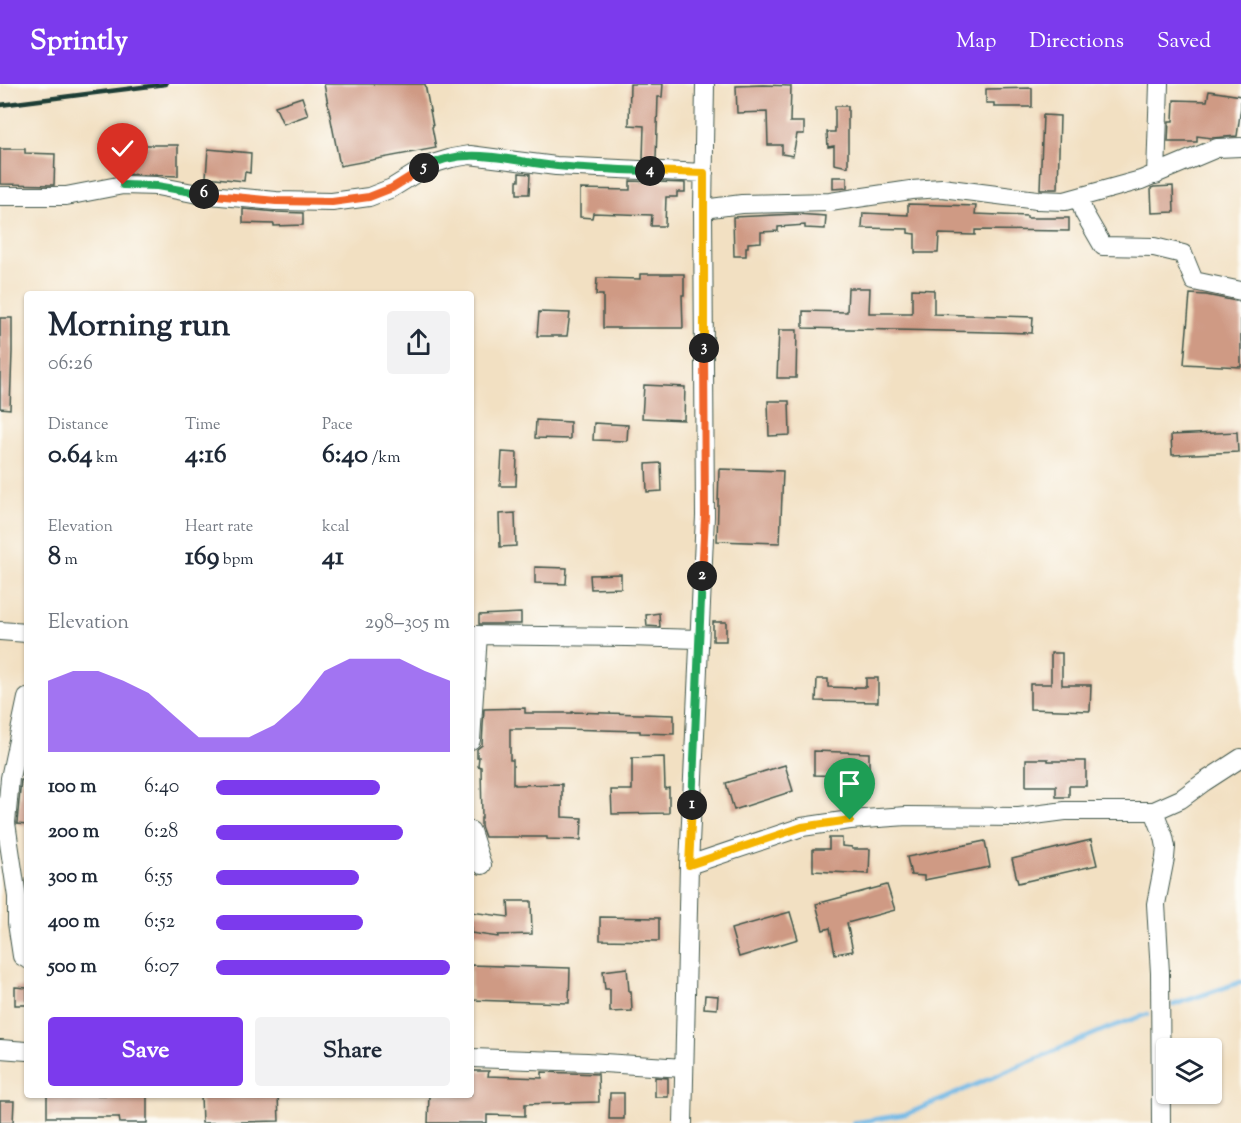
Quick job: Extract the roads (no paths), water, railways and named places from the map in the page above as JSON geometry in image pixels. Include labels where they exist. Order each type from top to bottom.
[{"type":"street","points":[[683,1123],[689,865],[705,516],[703,209],[705,84]]},
{"type":"street","points":[[1156,175],[1159,84]]},
{"type":"street","points":[[703,209],[742,204],[830,202],[911,190],[942,188],[1037,201],[1065,201],[1156,175],[1217,148],[1241,147]]},
{"type":"street","points":[[0,196],[66,196],[123,185],[157,186],[198,194],[243,198],[332,202],[369,197],[392,188],[429,165],[470,155],[556,166],[704,173]]},
{"type":"street","points":[[1078,198],[1103,246],[1154,247],[1183,254],[1194,281],[1241,291]]},
{"type":"street","points":[[0,631],[24,633]]},
{"type":"street","points":[[474,635],[699,639]]},
{"type":"street","points":[[24,712],[10,778],[6,823],[17,897],[17,923],[24,957]]},
{"type":"street","points":[[689,865],[802,827],[850,820],[907,816],[1019,817],[1065,812],[1155,811],[1182,799],[1241,758]]},
{"type":"street","points":[[1155,811],[1166,847],[1156,903],[1160,973],[1161,1123]]},
{"type":"street","points":[[474,840],[482,865]]},
{"type":"street","points":[[0,1049],[24,1051]]},
{"type":"street","points":[[474,1058],[684,1068]]},
{"type":"waterway","points":[[1173,1005],[1241,982]]},
{"type":"waterway","points":[[853,1123],[907,1114],[1108,1028],[1148,1014]]},
{"type":"railway","points":[[0,105],[166,84]]}]
